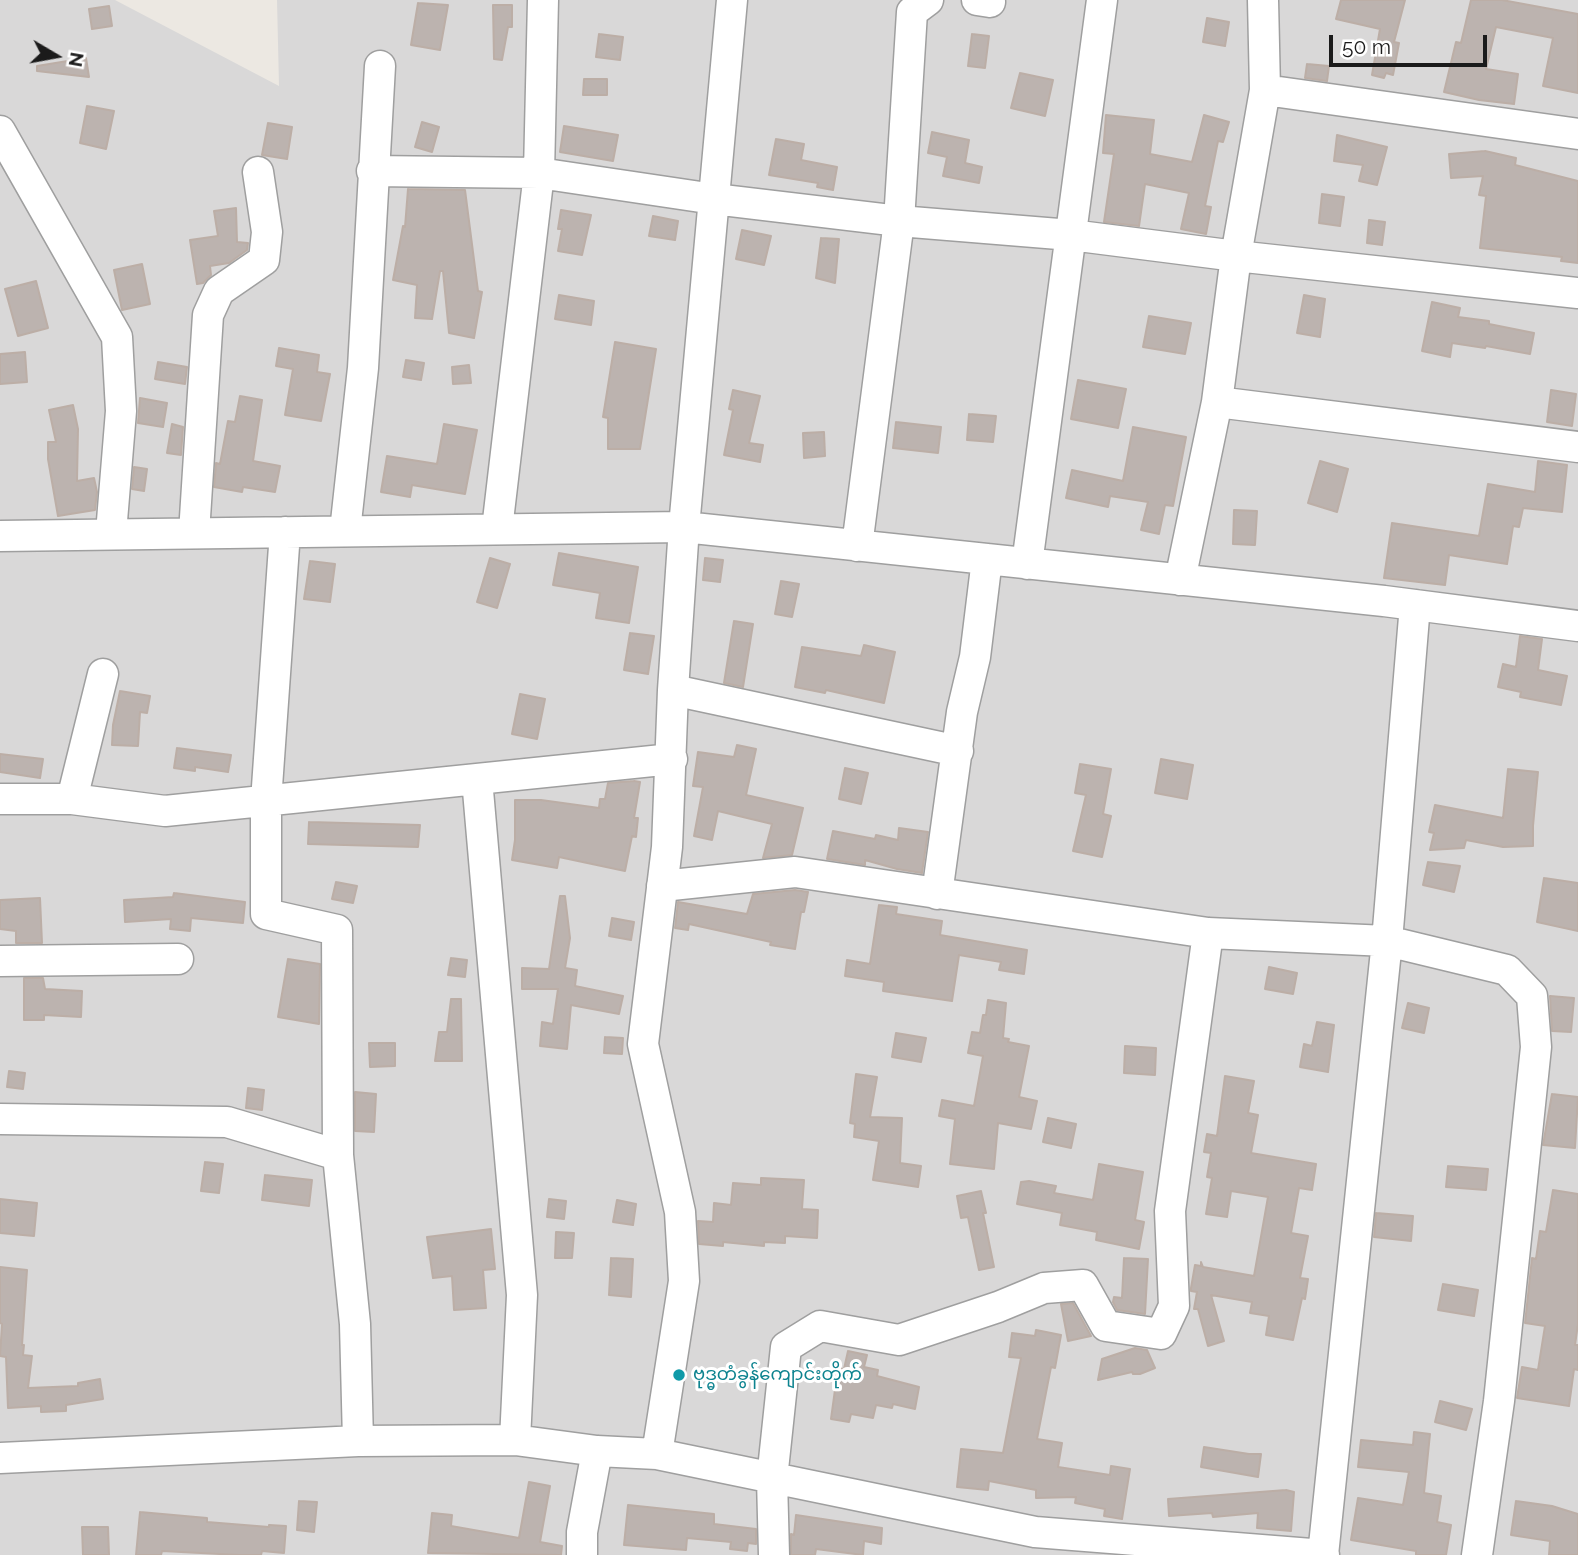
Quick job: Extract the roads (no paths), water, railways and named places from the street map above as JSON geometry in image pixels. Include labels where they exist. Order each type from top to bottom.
[{"type":"street","points":[[497,529],[539,173],[543,0]]},
{"type":"street","points":[[657,1454],[684,1281],[680,1212],[643,1044],[667,848],[673,690],[684,527],[732,0]]},
{"type":"street","points":[[857,546],[899,221],[912,12],[928,0]]},
{"type":"street","points":[[1027,564],[1102,0]]},
{"type":"street","points":[[1180,580],[1217,402],[1236,256],[1265,90],[1263,0]]},
{"type":"street","points":[[345,531],[363,368],[380,66]]},
{"type":"street","points":[[1265,90],[1578,134]]},
{"type":"street","points":[[0,131],[117,337],[121,411],[111,533]]},
{"type":"street","points":[[373,171],[539,173],[714,199],[899,221],[1071,235],[1236,256],[1578,293]]},
{"type":"street","points":[[194,533],[208,314],[219,291],[264,260],[267,232],[258,172]]},
{"type":"street","points":[[1217,402],[1578,447]]},
{"type":"street","points":[[0,536],[684,527],[1415,605],[1578,626]]},
{"type":"street","points":[[285,532],[266,801],[266,914],[337,930],[338,1155],[355,1324],[358,1441]]},
{"type":"street","points":[[937,894],[958,751],[961,712],[975,657],[987,559]]},
{"type":"street","points":[[0,1458],[358,1441],[515,1440],[597,1451],[657,1454],[1040,1543],[1324,1555],[1387,941],[1415,605]]},
{"type":"street","points":[[72,799],[103,674]]},
{"type":"street","points":[[673,690],[958,751]]},
{"type":"street","points":[[0,799],[72,799],[165,811],[672,759]]},
{"type":"street","points":[[477,779],[522,1295],[515,1440]]},
{"type":"street","points":[[662,886],[795,872],[1208,933],[1387,941],[1507,970],[1532,996],[1536,1047],[1499,1401],[1477,1555]]},
{"type":"street","points":[[774,1555],[772,1479],[786,1347],[820,1326],[899,1340],[998,1307],[1044,1288],[1083,1285],[1106,1326],[1161,1334],[1174,1307],[1170,1211],[1208,933]]},
{"type":"street","points":[[0,961],[178,959]]},
{"type":"street","points":[[0,1119],[227,1122],[338,1155]]},
{"type":"street","points":[[582,1555],[582,1532],[597,1451]]},
{"type":"place","name":"ဗုဒ္ဓတံခွန်ကျောင်းတိုက်","points":[[679,1375]]}]
